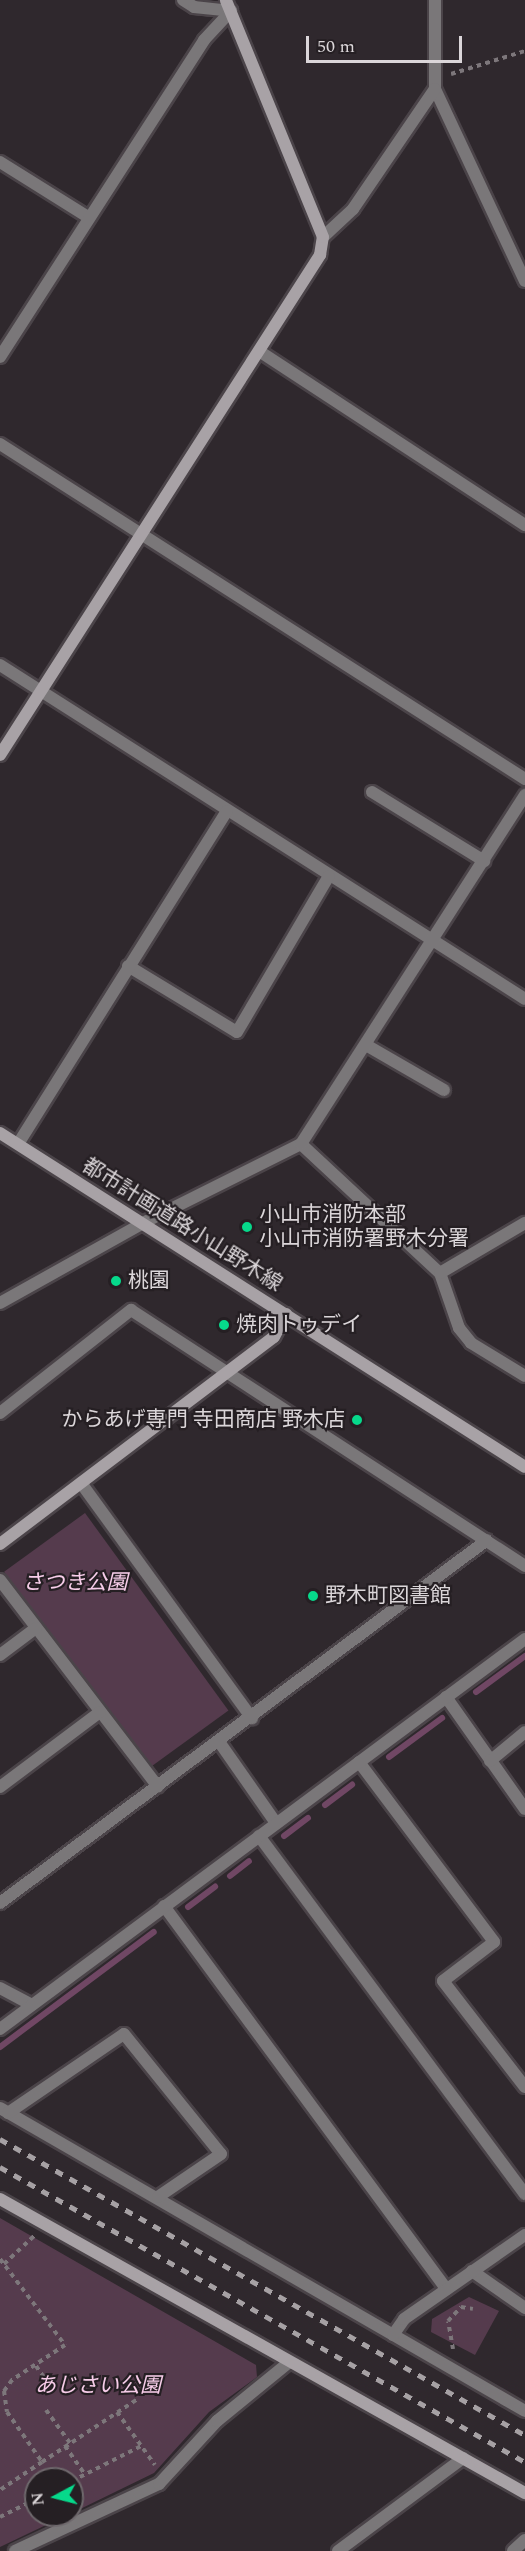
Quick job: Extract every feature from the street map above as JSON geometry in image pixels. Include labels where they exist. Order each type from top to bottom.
[{"type":"street","points":[[183,0],[194,7],[229,6]]},
{"type":"street","points":[[435,0],[435,89],[525,281]]},
{"type":"street","points":[[0,357],[204,40],[229,6]]},
{"type":"street","points":[[0,755],[320,255],[323,237],[229,6]]},
{"type":"street","points":[[323,237],[353,209],[435,89]]},
{"type":"street","points":[[0,162],[88,218]]},
{"type":"street","points":[[259,351],[525,525]]},
{"type":"street","points":[[0,444],[525,779]]},
{"type":"street","points":[[0,665],[328,876],[433,939],[525,999]]},
{"type":"street","points":[[372,792],[484,861]]},
{"type":"street","points":[[0,1303],[143,1223],[301,1144],[525,795]]},
{"type":"street","points":[[18,1144],[227,811]]},
{"type":"street","points":[[128,966],[237,1032],[328,876]]},
{"type":"street","points":[[366,1045],[444,1090]]},
{"type":"street","name":"都市計画道路小山野木線","points":[[0,1133],[525,1467]]},
{"type":"street","points":[[301,1144],[440,1273],[459,1328],[471,1343],[525,1376]]},
{"type":"street","points":[[440,1273],[525,1223]]},
{"type":"street","points":[[0,1413],[131,1310],[525,1566]]},
{"type":"street","points":[[0,1544],[274,1337],[286,1314]]},
{"type":"street","points":[[81,1483],[252,1718]]},
{"type":"street","points":[[0,1903],[220,1743],[487,1540]]},
{"type":"street","points":[[0,1580],[158,1787]]},
{"type":"street","points":[[0,1655],[36,1628]]},
{"type":"street","points":[[0,2029],[525,1639]]},
{"type":"street","points":[[446,1697],[525,1809]]},
{"type":"street","points":[[0,1787],[100,1712]]},
{"type":"street","points":[[490,1761],[525,1732]]},
{"type":"street","points":[[220,1743],[276,1823]]},
{"type":"street","points":[[359,1762],[494,1942],[443,1982],[525,2087]]},
{"type":"street","points":[[259,1836],[525,2194]]},
{"type":"street","points":[[164,1906],[447,2289]]},
{"type":"street","points":[[0,1988],[32,2005]]},
{"type":"street","points":[[158,2197],[221,2154],[124,2034],[4,2110],[525,2411]]},
{"type":"street","points":[[0,2199],[288,2363],[525,2493]]},
{"type":"street","points":[[393,2335],[447,2289],[525,2235]]},
{"type":"street","points":[[472,2271],[525,2308]]},
{"type":"street","points":[[15,2551],[165,2479],[218,2421],[288,2363]]},
{"type":"street","points":[[338,2551],[463,2458]]},
{"type":"street","points":[[513,2551],[525,2540]]},
{"type":"path","points":[[435,89],[450,75],[525,51]]},
{"type":"path","points":[[4,2264],[34,2237],[40,2223]]},
{"type":"path","points":[[0,2259],[65,2345],[12,2380],[5,2401],[42,2462]]},
{"type":"path","points":[[453,2349],[448,2320],[461,2307],[472,2308]]},
{"type":"path","points":[[36,2366],[48,2383]]},
{"type":"path","points":[[0,2490],[136,2400]]},
{"type":"path","points":[[46,2410],[85,2475],[141,2446]]},
{"type":"path","points":[[117,2412],[165,2479]]},
{"type":"path","points":[[0,2517],[24,2505]]},
{"type":"green space","name":"さつき公園","points":[[85,1513],[228,1710],[148,1769],[4,1572]]},
{"type":"green space","name":"あじさい公園","points":[[0,2218],[256,2365],[257,2377],[209,2412],[154,2473],[84,2507],[84,2467],[24,2467],[24,2527],[42,2527],[0,2547]]},
{"type":"green space","points":[[469,2297],[499,2311],[475,2355],[431,2332],[432,2319]]},
{"type":"waterway","points":[[476,1692],[525,1656]]},
{"type":"waterway","points":[[389,1757],[442,1718]]},
{"type":"waterway","points":[[325,1805],[352,1785]]},
{"type":"waterway","points":[[284,1836],[308,1818]]},
{"type":"waterway","points":[[230,1876],[249,1861]]},
{"type":"waterway","points":[[188,1907],[215,1887]]},
{"type":"waterway","points":[[0,2047],[154,1932]]},
{"type":"railway","points":[[0,2139],[525,2435]]},
{"type":"railway","points":[[0,2167],[525,2462]]},
{"type":"place","name":"小山市消防本部 小山市消防署野木分署","points":[[247,1227]]},
{"type":"place","name":"桃園","points":[[116,1281]]},
{"type":"place","name":"焼肉トゥデイ","points":[[224,1325]]},
{"type":"place","name":"からあげ専門 寺田商店 野木店","points":[[357,1420]]},
{"type":"place","name":"野木町図書館","points":[[313,1596]]}]
